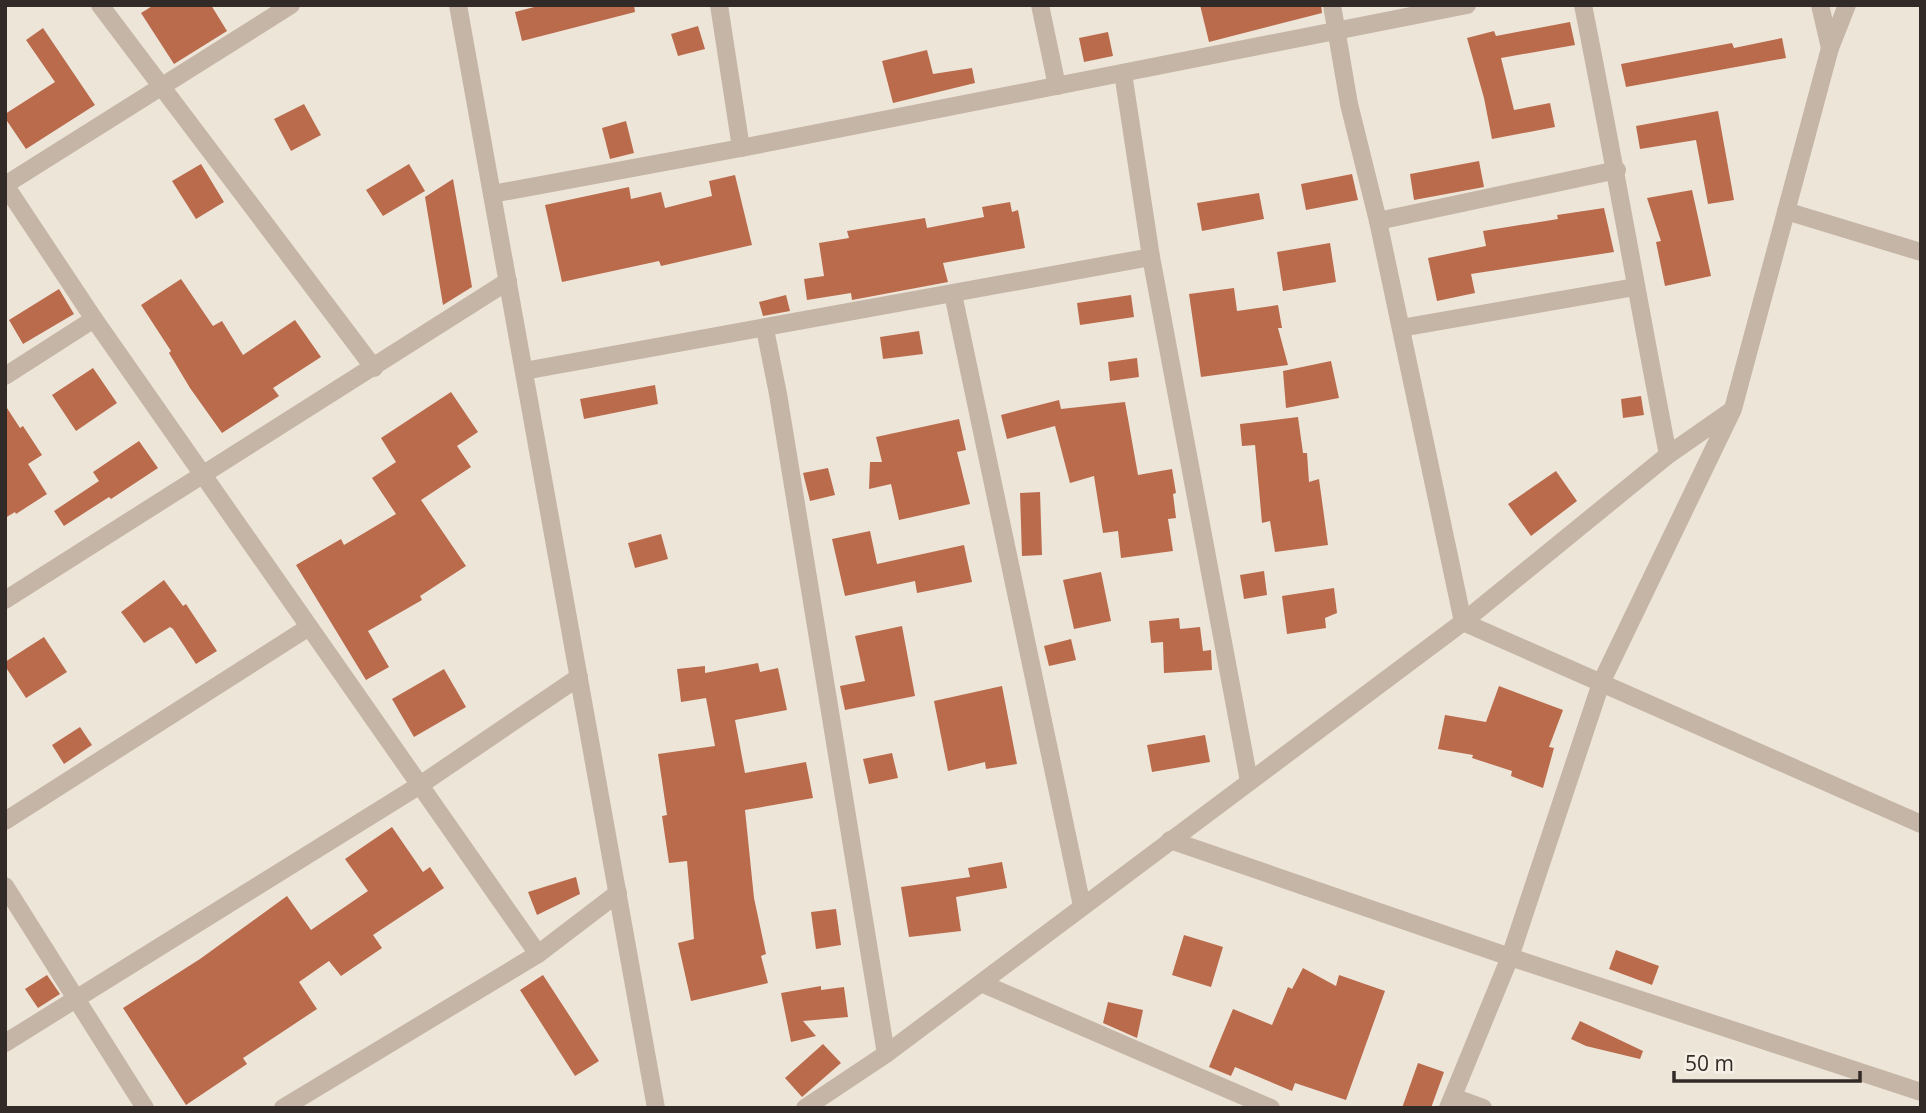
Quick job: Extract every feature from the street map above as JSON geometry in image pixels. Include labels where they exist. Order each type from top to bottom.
[{"type":"street","points":[[100,5],[374,368]]},
{"type":"street","points":[[290,5],[5,185],[94,319],[538,954]]},
{"type":"street","points":[[458,5],[656,1108]]},
{"type":"street","points":[[719,5],[741,148]]},
{"type":"street","points":[[1040,5],[1057,86]]},
{"type":"street","points":[[1332,5],[1349,104],[1378,221],[1463,622]]},
{"type":"street","points":[[492,194],[741,148],[1467,5]]},
{"type":"street","points":[[1583,5],[1668,455]]},
{"type":"street","points":[[1820,5],[1829,48]]},
{"type":"street","points":[[1483,1108],[1450,1102],[1510,957],[1601,683],[1733,409],[1829,48],[1847,5]]},
{"type":"street","points":[[1123,73],[1151,257],[1249,781]]},
{"type":"street","points":[[1378,221],[1616,170]]},
{"type":"street","points":[[1786,211],[1921,252]]},
{"type":"street","points":[[524,371],[1151,257]]},
{"type":"street","points":[[5,600],[508,281]]},
{"type":"street","points":[[1401,328],[1635,287]]},
{"type":"street","points":[[953,294],[1082,906]]},
{"type":"street","points":[[5,376],[94,319]]},
{"type":"street","points":[[765,329],[778,394],[886,1054]]},
{"type":"street","points":[[805,1108],[886,1054],[1463,622],[1668,455],[1733,409]]},
{"type":"street","points":[[1463,622],[1921,824]]},
{"type":"street","points":[[5,821],[309,627]]},
{"type":"street","points":[[5,1043],[420,785],[579,677]]},
{"type":"street","points":[[1170,840],[1510,957],[1921,1092]]},
{"type":"street","points":[[5,886],[145,1108]]},
{"type":"street","points":[[284,1108],[538,954],[618,893]]},
{"type":"street","points":[[981,983],[1271,1108]]},
{"type":"building","points":[[154,5],[211,5],[227,31],[174,64],[141,13]]},
{"type":"building","points":[[542,5],[634,5],[635,12],[522,41],[515,12]]},
{"type":"building","points":[[1200,5],[1321,5],[1322,13],[1209,42]]},
{"type":"building","points":[[1570,22],[1575,45],[1501,58],[1514,110],[1550,103],[1555,127],[1492,139],[1467,38],[1494,31],[1496,36]]},
{"type":"building","points":[[698,26],[705,49],[678,56],[671,34]]},
{"type":"building","points":[[43,28],[95,105],[26,149],[5,114],[55,82],[26,40]]},
{"type":"building","points":[[1108,32],[1113,56],[1084,62],[1079,38]]},
{"type":"building","points":[[1782,38],[1786,58],[1626,87],[1621,64],[1732,43],[1734,48]]},
{"type":"building","points":[[927,50],[933,74],[972,68],[975,83],[893,103],[882,61]]},
{"type":"building","points":[[304,104],[321,135],[291,151],[274,119]]},
{"type":"building","points":[[1718,111],[1734,200],[1708,204],[1696,140],[1640,149],[1636,126]]},
{"type":"building","points":[[626,121],[634,153],[610,159],[602,128]]},
{"type":"building","points":[[1479,161],[1484,187],[1414,200],[1410,174]]},
{"type":"building","points":[[201,164],[224,202],[196,219],[172,181]]},
{"type":"building","points":[[409,164],[425,191],[383,216],[366,190]]},
{"type":"building","points":[[1352,174],[1358,200],[1306,210],[1301,184]]},
{"type":"building","points":[[735,175],[752,245],[661,266],[659,261],[562,282],[545,205],[629,187],[631,199],[661,192],[665,208],[712,196],[709,181]]},
{"type":"building","points":[[453,179],[472,287],[443,305],[425,197]]},
{"type":"building","points":[[1692,190],[1711,276],[1665,286],[1656,242],[1661,241],[1647,198]]},
{"type":"building","points":[[1259,193],[1264,219],[1202,231],[1197,203]]},
{"type":"building","points":[[1010,202],[1012,212],[1018,210],[1025,248],[943,263],[948,282],[852,300],[851,293],[807,300],[804,279],[824,276],[819,243],[849,238],[847,231],[925,218],[927,228],[984,217],[982,207]]},
{"type":"building","points":[[1604,208],[1614,252],[1471,274],[1475,293],[1437,301],[1428,258],[1486,246],[1483,231],[1558,219],[1557,215]]},
{"type":"building","points":[[1330,243],[1336,282],[1283,291],[1277,252]]},
{"type":"building","points":[[181,279],[213,326],[222,321],[243,355],[295,320],[321,357],[273,388],[279,396],[222,433],[190,388],[169,353],[171,351],[141,305]]},
{"type":"building","points":[[1234,288],[1237,311],[1278,305],[1282,328],[1278,328],[1288,365],[1201,377],[1189,294]]},
{"type":"building","points":[[59,289],[74,314],[23,344],[9,320]]},
{"type":"building","points":[[786,295],[790,311],[763,316],[759,302]]},
{"type":"building","points":[[1131,295],[1134,317],[1080,325],[1077,303]]},
{"type":"building","points":[[919,331],[923,354],[883,359],[880,337]]},
{"type":"building","points":[[1137,358],[1139,377],[1110,381],[1108,362]]},
{"type":"building","points":[[1331,361],[1339,398],[1286,408],[1283,371]]},
{"type":"building","points":[[93,368],[117,403],[76,431],[52,395]]},
{"type":"building","points":[[655,385],[658,404],[584,419],[580,399]]},
{"type":"building","points":[[451,392],[478,432],[457,446],[471,467],[421,500],[466,566],[420,596],[422,600],[368,631],[389,667],[366,680],[296,565],[341,539],[344,545],[396,514],[372,478],[396,462],[381,438]]},
{"type":"building","points":[[1641,396],[1644,415],[1623,418],[1621,399]]},
{"type":"building","points":[[1059,400],[1061,409],[1125,402],[1138,475],[1172,469],[1176,518],[1168,519],[1173,551],[1121,558],[1118,531],[1103,533],[1094,476],[1070,483],[1055,426],[1007,439],[1001,415]]},
{"type":"building","points":[[5,405],[42,455],[28,464],[47,494],[5,518]]},
{"type":"building","points":[[1298,417],[1303,453],[1307,453],[1309,482],[1319,479],[1328,545],[1275,552],[1270,521],[1262,523],[1255,445],[1242,446],[1240,424]]},
{"type":"building","points":[[959,419],[966,450],[957,452],[970,504],[899,520],[891,484],[869,489],[870,462],[882,462],[876,437]]},
{"type":"building","points":[[139,441],[158,468],[64,526],[54,511],[99,481],[93,472]]},
{"type":"building","points":[[828,468],[835,495],[810,501],[803,473]]},
{"type":"building","points":[[1556,471],[1577,501],[1531,536],[1508,504]]},
{"type":"building","points":[[1040,492],[1042,555],[1022,556],[1020,493]]},
{"type":"building","points":[[870,531],[877,564],[964,545],[972,582],[917,593],[915,581],[845,596],[832,539]]},
{"type":"building","points":[[661,534],[668,559],[635,568],[628,543]]},
{"type":"building","points":[[1264,571],[1267,595],[1244,599],[1240,575]]},
{"type":"building","points":[[1101,572],[1111,621],[1074,629],[1063,580]]},
{"type":"building","points":[[164,580],[183,606],[186,604],[217,651],[196,664],[173,629],[170,627],[144,643],[121,612]]},
{"type":"building","points":[[1334,588],[1337,613],[1325,618],[1326,628],[1287,634],[1282,596]]},
{"type":"building","points":[[1179,618],[1180,629],[1200,627],[1203,651],[1211,650],[1212,670],[1164,673],[1163,642],[1151,643],[1149,621]]},
{"type":"building","points":[[902,626],[915,696],[845,710],[840,686],[865,681],[855,636]]},
{"type":"building","points":[[44,637],[67,672],[26,698],[5,662]]},
{"type":"building","points":[[1071,639],[1076,660],[1049,666],[1044,646]]},
{"type":"building","points":[[758,663],[760,672],[778,668],[787,710],[735,720],[745,773],[806,762],[813,798],[745,810],[754,898],[766,954],[761,956],[768,983],[691,1001],[678,943],[694,939],[687,861],[669,863],[662,816],[667,815],[658,754],[715,746],[706,698],[681,702],[677,669],[705,666],[705,673]]},
{"type":"building","points":[[444,669],[466,707],[414,737],[392,699]]},
{"type":"building","points":[[1002,686],[1017,764],[986,769],[985,762],[948,771],[934,701]]},
{"type":"building","points":[[1499,686],[1563,710],[1549,747],[1554,748],[1543,788],[1511,776],[1512,771],[1472,758],[1473,755],[1438,749],[1445,715],[1486,722]]},
{"type":"building","points":[[80,727],[92,745],[64,764],[52,745]]},
{"type":"building","points":[[1205,735],[1210,762],[1152,772],[1147,745]]},
{"type":"building","points":[[892,753],[898,778],[869,784],[863,759]]},
{"type":"building","points":[[392,827],[423,872],[430,867],[444,888],[373,935],[382,948],[341,976],[329,961],[299,982],[317,1009],[243,1058],[247,1064],[186,1105],[123,1008],[200,959],[287,896],[311,930],[368,891],[345,859]]},
{"type":"building","points":[[1002,862],[1007,888],[956,897],[961,931],[909,937],[901,887],[970,877],[968,868]]},
{"type":"building","points":[[576,877],[580,894],[537,915],[528,892]]},
{"type":"building","points":[[836,909],[841,945],[816,949],[811,912]]},
{"type":"building","points":[[1184,935],[1223,947],[1211,987],[1172,975]]},
{"type":"building","points":[[1616,950],[1659,966],[1652,985],[1609,969]]},
{"type":"building","points":[[1303,968],[1336,986],[1339,975],[1385,991],[1346,1100],[1295,1083],[1292,1091],[1235,1067],[1231,1076],[1209,1067],[1233,1009],[1272,1025],[1288,987],[1292,989]]},
{"type":"building","points":[[47,975],[60,994],[38,1008],[25,989]]},
{"type":"building","points":[[543,975],[599,1061],[575,1076],[520,990]]},
{"type":"building","points":[[821,986],[821,990],[844,987],[848,1017],[803,1021],[816,1036],[791,1042],[781,993]]},
{"type":"building","points":[[1108,1002],[1143,1010],[1137,1038],[1103,1023]]},
{"type":"building","points":[[1580,1021],[1643,1051],[1640,1059],[1586,1046],[1571,1039]]},
{"type":"building","points":[[823,1044],[841,1063],[802,1097],[785,1078]]},
{"type":"building","points":[[1418,1063],[1444,1072],[1431,1108],[1402,1108]]}]
